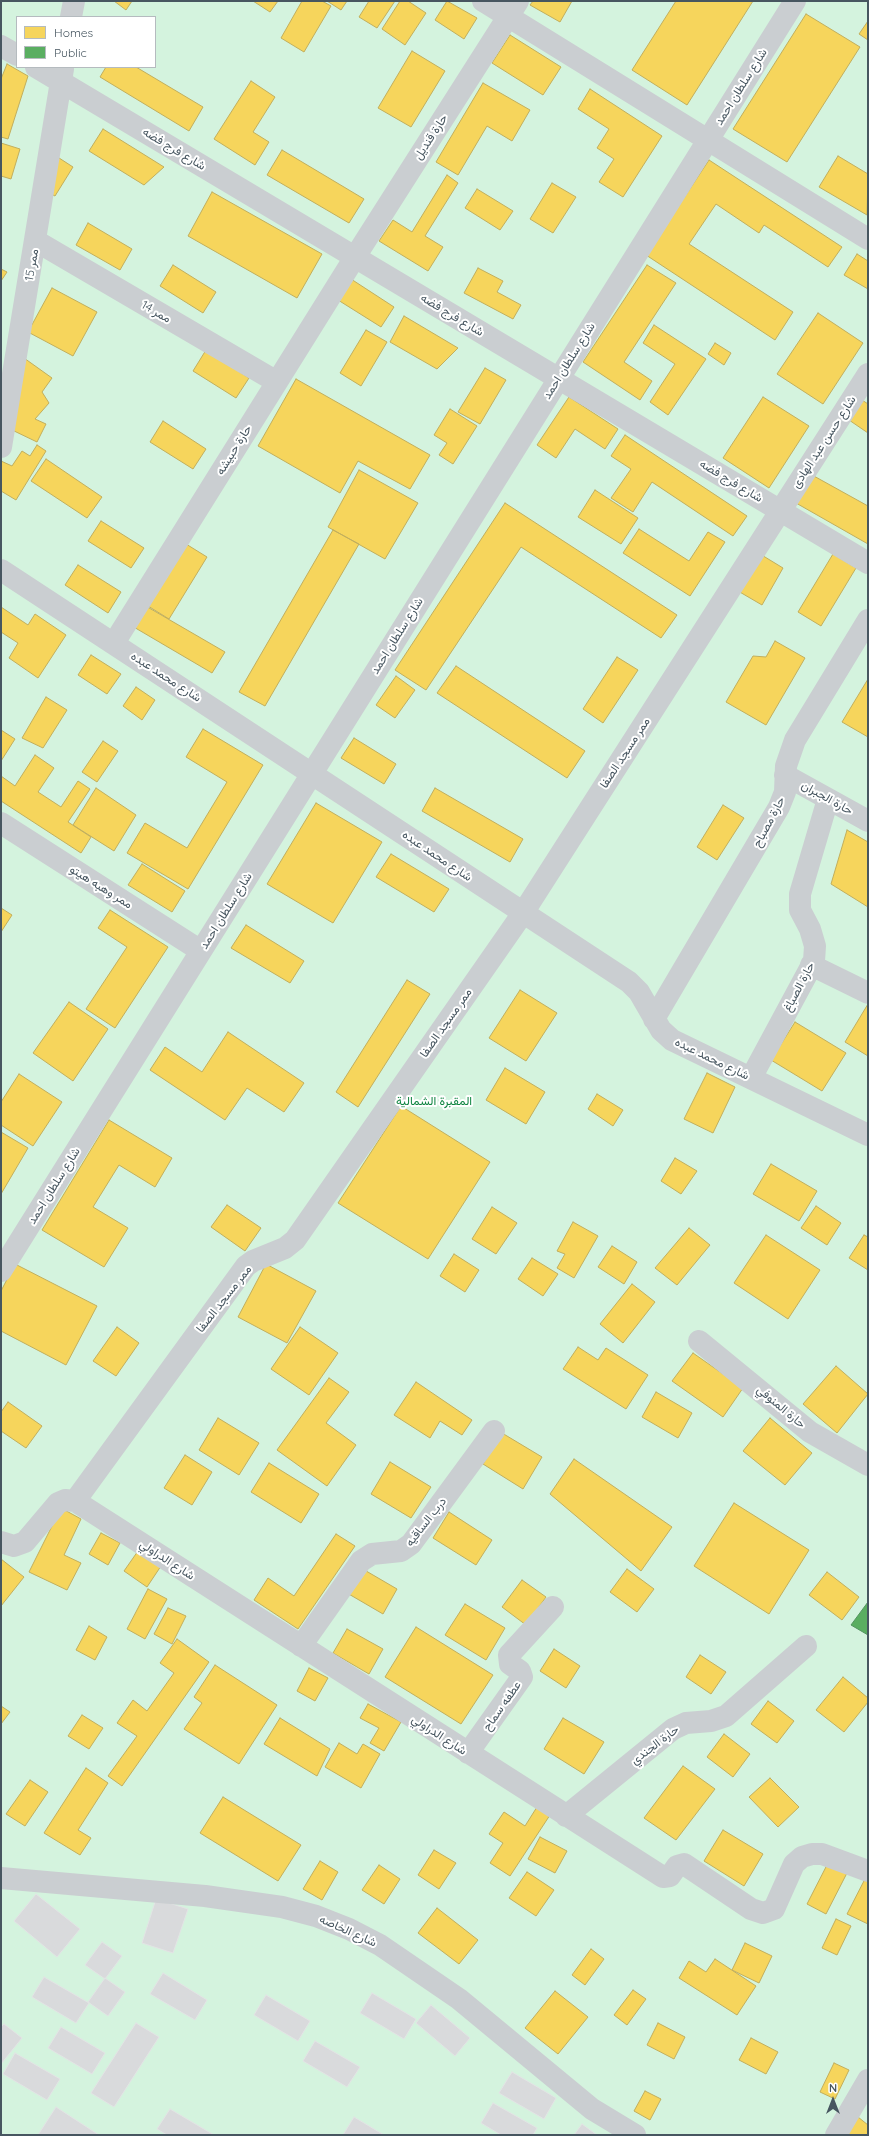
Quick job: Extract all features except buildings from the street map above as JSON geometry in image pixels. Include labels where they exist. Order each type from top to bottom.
[{"type":"street","points":[[71,16],[74,1]]},
{"type":"street","points":[[483,1],[513,9],[708,140],[868,239]]},
{"type":"street","name":"شارع سلطان احمد","points":[[1,1271],[795,1]]},
{"type":"street","name":"حارة قنديل","points":[[355,257],[513,9]]},
{"type":"street","points":[[1,46],[16,54]]},
{"type":"street","name":"شارع فرج فضه","points":[[40,68],[62,74],[355,257],[868,563]]},
{"type":"street","name":"ممر 15","points":[[1,447],[36,241],[62,74]]},
{"type":"street","name":"ممر 14","points":[[36,241],[277,382]]},
{"type":"street","name":"حارة حبيشه","points":[[114,643],[355,257]]},
{"type":"street","name":"شارع حسن عبد الهادى","points":[[780,511],[868,374]]},
{"type":"street","name":"ممر مسجد الصفا","points":[[75,1501],[246,1266],[285,1248],[295,1240],[522,912],[780,511]]},
{"type":"street","name":"شارع محمد عبده","points":[[1,570],[629,982],[639,992],[654,1019],[672,1040],[868,1135]]},
{"type":"street","name":"حارة مصباح","points":[[654,1019],[779,807],[785,792],[785,775],[795,740],[868,620]]},
{"type":"street","name":"حارة الجبران","points":[[785,775],[868,821]]},
{"type":"street","name":"حارة الصباغ","points":[[751,1078],[816,954],[810,929],[800,910],[800,894],[828,799]]},
{"type":"street","name":"ممر وهبه هيتو","points":[[1,823],[201,951]]},
{"type":"street","points":[[811,965],[868,993]]},
{"type":"street","name":"حارة المنوفي","points":[[699,1340],[810,1432],[868,1465]]},
{"type":"street","name":"درب الساقيه","points":[[302,1646],[361,1561],[372,1554],[401,1551],[411,1544],[494,1431]]},
{"type":"street","points":[[1,1542],[14,1546],[25,1542],[55,1506],[65,1500],[75,1501]]},
{"type":"street","name":"شارع الدراولي","points":[[75,1501],[663,1877],[670,1876],[677,1866],[684,1864],[756,1912],[769,1912],[774,1909],[794,1864],[802,1857],[812,1854],[822,1854],[868,1871]]},
{"type":"street","name":"عطفه سماح","points":[[468,1753],[522,1677],[520,1671],[510,1664],[509,1654],[553,1607]]},
{"type":"street","name":"حارة الجندي","points":[[566,1816],[673,1729],[686,1723],[711,1721],[726,1716],[806,1646]]},
{"type":"street","name":"شارع الخاصه","points":[[1,1878],[205,1896],[282,1907],[316,1916],[349,1929],[380,1945],[459,1999],[592,2109],[635,2135]]},
{"type":"street","points":[[836,2135],[868,2080]]},
{"type":"green space","name":"المقبرة الشمالية","points":[[1,1],[868,1],[868,2135],[1,2135]]}]
